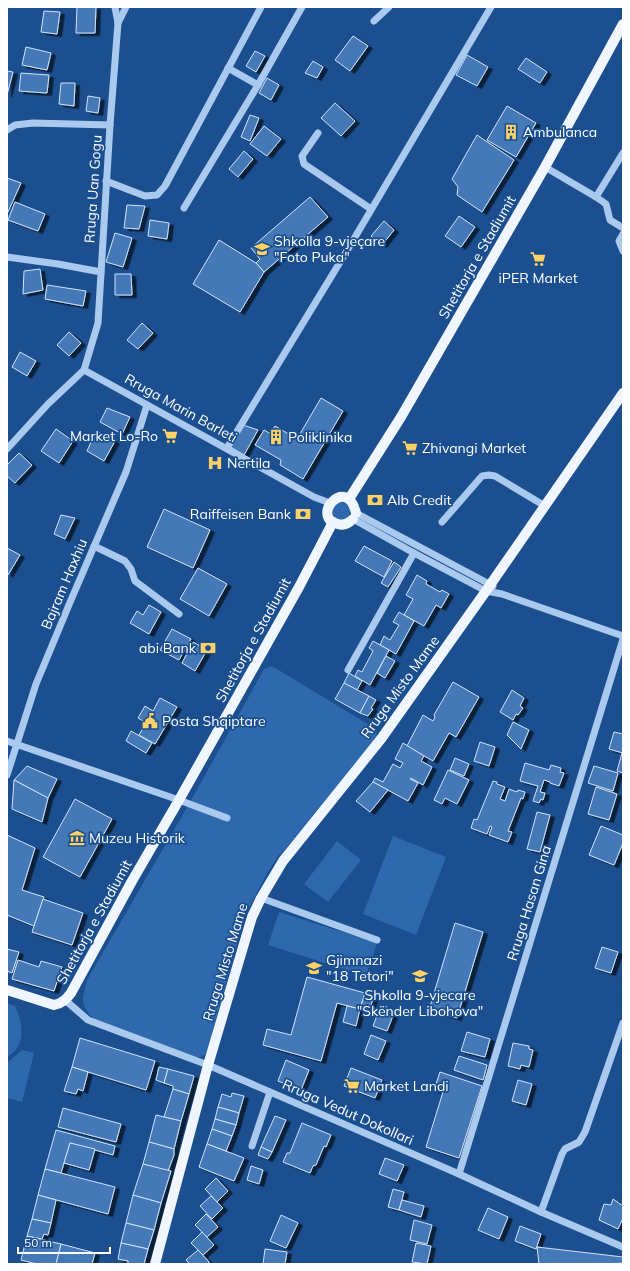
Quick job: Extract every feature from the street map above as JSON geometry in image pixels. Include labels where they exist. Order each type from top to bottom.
[{"type":"main road","name":"Shetitorja e Stadiumit","points":[[349,499],[401,417],[545,167],[623,24]]},
{"type":"main road","name":"Rruga Misto Mame","points":[[156,1264],[208,1065],[252,917],[261,898],[284,860],[380,739],[489,587],[623,393]]},
{"type":"main road","points":[[341,497],[349,499],[354,506],[354,516],[345,524],[337,524],[333,522],[330,519],[328,511],[330,503],[341,497]]},
{"type":"main road","name":"Shetitorja e Stadiumit","points":[[65,1000],[71,993],[132,881],[295,594],[333,522]]},
{"type":"main road","points":[[7,990],[48,1004],[60,1004],[65,1000]]},
{"type":"street","name":"Rruga Uan Gogu","points":[[84,370],[98,323],[106,181],[118,22],[115,7]]},
{"type":"street","points":[[118,22],[126,7]]},
{"type":"street","points":[[106,181],[146,196],[157,195],[165,186],[260,7]]},
{"type":"street","points":[[184,208],[258,85],[302,7]]},
{"type":"street","points":[[374,21],[389,7]]},
{"type":"street","points":[[227,448],[491,7]]},
{"type":"street","points":[[228,68],[258,85]]},
{"type":"street","points":[[7,130],[15,125],[33,123],[110,125]]},
{"type":"street","points":[[318,133],[302,156],[304,164],[371,209]]},
{"type":"street","points":[[596,197],[623,153]]},
{"type":"street","points":[[545,167],[606,204],[610,220],[623,228]]},
{"type":"street","points":[[623,234],[619,241],[623,251]]},
{"type":"street","points":[[7,257],[101,272]]},
{"type":"street","points":[[8,446],[48,404],[84,370]]},
{"type":"street","name":"Rruga Marin Barleti","points":[[84,370],[314,497],[330,503]]},
{"type":"street","name":"Bajram Haxhiu","points":[[7,775],[9,761],[17,744],[36,684],[126,472],[147,405]]},
{"type":"street","points":[[442,522],[482,476],[488,475],[495,476],[545,506]]},
{"type":"street","points":[[354,516],[414,553],[489,587]]},
{"type":"street","points":[[354,516],[502,594],[623,638]]},
{"type":"street","points":[[94,546],[125,561],[131,569],[135,580],[179,614]]},
{"type":"street","points":[[348,670],[414,553]]},
{"type":"street","name":"Rruga Hasan Gina","points":[[459,1174],[623,638]]},
{"type":"street","points":[[7,741],[227,818]]},
{"type":"street","points":[[261,898],[377,940]]},
{"type":"street","name":"Rruga Vedut Dokollari","points":[[65,1000],[88,1020],[208,1065],[623,1247]]},
{"type":"street","points":[[541,1212],[562,1154],[565,1149],[580,1142],[585,1132],[623,1023]]},
{"type":"street","points":[[252,1146],[270,1092]]},
{"type":"shaded area","points":[[341,502],[347,505],[350,511],[347,517],[341,520],[335,517],[332,511],[335,505]]},
{"type":"shaded area","points":[[272,666],[376,729],[377,736],[278,856],[268,872],[245,915],[208,1048],[205,1054],[201,1057],[197,1057],[97,1022],[87,1012],[83,999],[87,980],[189,804],[264,669]]},
{"type":"shaded area","points":[[393,836],[446,857],[416,935],[363,914]]},
{"type":"shaded area","points":[[337,841],[361,860],[328,902],[304,884]]},
{"type":"shaded area","points":[[279,912],[377,943],[366,976],[268,945]]},
{"type":"shaded area","points":[[7,1003],[15,1006],[20,1020],[22,1034],[18,1047],[7,1057]]},
{"type":"shaded area","points":[[22,1050],[34,1053],[22,1102],[7,1098],[7,1063]]},
{"type":"building","points":[[77,7],[96,7],[95,33],[76,33]]},
{"type":"building","points":[[44,11],[60,12],[57,34],[41,32]]},
{"type":"building","points":[[353,36],[368,46],[350,71],[335,60]]},
{"type":"building","points":[[26,47],[51,53],[47,70],[22,65]]},
{"type":"building","points":[[255,51],[265,56],[256,72],[246,66]]},
{"type":"building","points":[[467,55],[488,67],[477,86],[456,75]]},
{"type":"building","points":[[526,58],[547,72],[540,83],[518,69]]},
{"type":"building","points":[[313,61],[323,67],[317,78],[305,73]]},
{"type":"building","points":[[7,71],[13,72],[7,95]]},
{"type":"building","points":[[21,73],[49,75],[47,93],[19,91]]},
{"type":"building","points":[[267,78],[279,85],[271,100],[259,93]]},
{"type":"building","points":[[61,83],[75,83],[74,106],[59,104]]},
{"type":"building","points":[[88,96],[100,98],[98,113],[86,111]]},
{"type":"building","points":[[335,103],[355,121],[341,136],[321,118]]},
{"type":"building","name":"Ambulanca","points":[[507,106],[536,123],[516,157],[487,140]]},
{"type":"building","points":[[250,115],[259,118],[250,141],[241,137]]},
{"type":"building","points":[[264,126],[281,139],[267,156],[250,144]]},
{"type":"building","points":[[477,135],[514,160],[482,212],[457,195],[458,187],[452,179]]},
{"type":"building","points":[[244,151],[253,159],[238,177],[229,169]]},
{"type":"building","points":[[7,178],[21,183],[8,212],[7,212]]},
{"type":"building","points":[[310,197],[328,217],[264,272],[256,263],[260,259],[251,248]]},
{"type":"building","points":[[15,202],[45,214],[38,231],[8,220]]},
{"type":"building","points":[[127,205],[145,206],[139,229],[124,228]]},
{"type":"building","points":[[459,216],[475,227],[461,247],[445,236]]},
{"type":"building","points":[[150,220],[169,223],[167,239],[148,236]]},
{"type":"building","points":[[384,221],[394,230],[382,245],[371,236]]},
{"type":"building","points":[[115,233],[132,238],[123,267],[106,262]]},
{"type":"building","points":[[219,240],[256,263],[264,272],[240,312],[193,284]]},
{"type":"building","points":[[40,269],[43,290],[23,294],[24,271]]},
{"type":"building","points":[[115,274],[131,274],[132,295],[115,295]]},
{"type":"building","points":[[47,285],[86,291],[83,306],[45,299]]},
{"type":"building","points":[[142,323],[153,333],[138,349],[127,340]]},
{"type":"building","points":[[69,332],[81,343],[69,356],[57,345]]},
{"type":"building","points":[[20,352],[36,361],[27,376],[12,367]]},
{"type":"building","name":"Poliklinika","points":[[321,398],[343,411],[303,479],[280,465],[281,460],[255,445],[264,430],[271,434],[275,426],[297,439]]},
{"type":"building","points":[[107,408],[130,417],[122,434],[100,422]]},
{"type":"building","points":[[243,425],[258,430],[244,455],[229,446]]},
{"type":"building","points":[[56,429],[73,441],[59,463],[41,451]]},
{"type":"building","points":[[96,431],[115,441],[104,461],[87,451]]},
{"type":"building","points":[[19,453],[32,465],[15,483],[7,476],[7,465]]},
{"type":"building","points":[[164,509],[210,530],[193,568],[147,547]]},
{"type":"building","points":[[61,515],[75,518],[65,539],[54,534]]},
{"type":"building","points":[[364,546],[392,561],[384,577],[355,561]]},
{"type":"building","points":[[7,548],[20,555],[8,575],[7,574]]},
{"type":"building","points":[[394,562],[401,567],[388,587],[381,583]]},
{"type":"building","points":[[198,568],[227,584],[209,616],[180,599]]},
{"type":"building","points":[[417,575],[427,581],[426,584],[440,592],[442,590],[449,594],[441,608],[436,605],[424,626],[404,615],[413,599],[406,595]]},
{"type":"building","points":[[149,605],[161,612],[149,634],[130,623],[137,611],[143,615]]},
{"type":"building","points":[[399,612],[414,621],[396,654],[380,645],[384,636],[390,640],[399,625],[393,622]]},
{"type":"building","points":[[172,629],[191,639],[179,660],[160,650]]},
{"type":"building","points":[[373,641],[389,650],[370,685],[355,676],[358,670],[362,672],[373,651],[369,648]]},
{"type":"building","points":[[193,642],[207,650],[195,671],[182,663]]},
{"type":"building","points":[[386,656],[395,661],[385,678],[377,673]]},
{"type":"building","points":[[349,673],[362,681],[357,690],[344,683]]},
{"type":"building","points":[[453,682],[479,697],[456,737],[449,733],[433,761],[407,746],[423,715],[433,721],[435,717],[434,715]]},
{"type":"building","points":[[344,683],[369,696],[360,713],[335,699]]},
{"type":"building","points":[[512,690],[524,698],[520,706],[523,708],[518,715],[516,714],[513,720],[500,712]]},
{"type":"building","points":[[369,696],[376,700],[371,708],[373,709],[368,716],[360,713]]},
{"type":"building","points":[[160,698],[177,707],[155,744],[139,735],[146,723],[138,718],[145,706],[153,711]]},
{"type":"building","points":[[513,722],[529,730],[521,749],[507,735]]},
{"type":"building","points":[[131,731],[152,743],[146,753],[126,741]]},
{"type":"building","points":[[614,732],[623,734],[623,753],[609,749]]},
{"type":"building","points":[[480,742],[495,747],[489,766],[474,761]]},
{"type":"building","points":[[403,743],[424,756],[421,761],[432,767],[423,785],[411,778],[410,779],[418,783],[408,801],[373,782],[375,778],[383,782],[393,764],[400,768],[403,763],[395,759]]},
{"type":"building","points":[[622,753],[623,754],[623,773],[617,771]]},
{"type":"building","points":[[455,758],[469,764],[464,776],[450,770]]},
{"type":"building","points":[[525,763],[549,770],[551,765],[561,768],[560,772],[564,773],[559,786],[544,780],[540,792],[545,793],[543,800],[541,799],[539,803],[533,801],[538,786],[520,781]]},
{"type":"building","points":[[27,766],[57,779],[48,798],[14,780]]},
{"type":"building","points":[[594,766],[618,773],[613,791],[588,783]]},
{"type":"building","points":[[448,770],[469,780],[457,804],[445,798],[442,804],[434,800]]},
{"type":"building","points":[[14,780],[48,798],[42,822],[12,809]]},
{"type":"building","points":[[493,781],[505,787],[500,799],[505,801],[509,789],[517,792],[518,790],[525,792],[523,799],[521,798],[508,831],[512,832],[508,842],[489,835],[492,827],[490,826],[487,834],[471,828],[474,819],[477,820]]},
{"type":"building","points":[[373,782],[388,790],[370,812],[356,801]]},
{"type":"building","points":[[596,787],[617,794],[609,820],[588,814]]},
{"type":"building","name":"Muzeu Historik","points":[[75,799],[112,819],[80,877],[43,857]]},
{"type":"building","points":[[537,812],[550,815],[540,852],[527,849]]},
{"type":"building","points":[[601,826],[623,835],[623,843],[614,865],[589,855]]},
{"type":"building","points":[[7,835],[35,848],[22,890],[44,897],[34,926],[7,915]]},
{"type":"building","points":[[43,899],[83,913],[72,945],[32,932]]},
{"type":"building","points":[[455,923],[483,932],[457,1018],[429,1010]]},
{"type":"building","points":[[602,947],[618,952],[611,973],[595,968]]},
{"type":"building","points":[[7,949],[19,952],[12,973],[7,971]]},
{"type":"building","points":[[18,960],[39,967],[41,961],[62,967],[54,991],[12,979]]},
{"type":"building","points":[[307,977],[365,993],[360,1009],[337,1003],[321,1061],[263,1045],[267,1029],[291,1035]]},
{"type":"building","points":[[365,993],[374,995],[369,1012],[360,1009]]},
{"type":"building","points":[[381,1005],[387,1007],[386,1010],[394,1013],[387,1031],[373,1026]]},
{"type":"building","points":[[347,1006],[360,1009],[356,1026],[343,1022]]},
{"type":"building","points":[[467,1032],[490,1039],[485,1057],[461,1051]]},
{"type":"building","points":[[371,1035],[386,1041],[378,1060],[364,1054]]},
{"type":"building","points":[[80,1038],[155,1061],[146,1090],[72,1067]]},
{"type":"building","points":[[513,1043],[529,1046],[529,1049],[533,1050],[529,1067],[521,1065],[520,1069],[508,1066]]},
{"type":"building","points":[[459,1056],[487,1065],[483,1080],[454,1070]]},
{"type":"building","points":[[286,1060],[309,1070],[301,1090],[278,1081]]},
{"type":"building","points":[[72,1067],[88,1072],[83,1091],[78,1089],[76,1094],[64,1091]]},
{"type":"building","points":[[159,1067],[168,1069],[164,1083],[156,1080]]},
{"type":"building","points":[[351,1068],[382,1080],[375,1098],[344,1086]]},
{"type":"building","points":[[168,1069],[194,1076],[189,1094],[173,1089],[173,1086],[164,1083]]},
{"type":"building","points":[[440,1072],[482,1086],[459,1158],[426,1147],[443,1092],[434,1090]]},
{"type":"building","points":[[518,1080],[532,1084],[526,1105],[512,1101]]},
{"type":"building","points":[[173,1089],[189,1094],[181,1121],[164,1117]]},
{"type":"building","points":[[232,1093],[244,1096],[239,1113],[218,1107],[222,1094],[231,1097]]},
{"type":"building","points":[[218,1107],[239,1113],[236,1125],[215,1119]]},
{"type":"building","points":[[63,1108],[121,1124],[116,1142],[58,1127]]},
{"type":"building","points":[[156,1115],[181,1121],[174,1149],[149,1142]]},
{"type":"building","points":[[275,1116],[286,1120],[272,1152],[261,1147]]},
{"type":"building","points":[[215,1119],[236,1125],[232,1136],[212,1129]]},
{"type":"building","points":[[302,1123],[331,1135],[326,1147],[324,1146],[316,1165],[313,1166],[310,1173],[283,1162],[287,1153],[290,1153]]},
{"type":"building","points":[[212,1129],[232,1136],[226,1151],[207,1144]]},
{"type":"building","points":[[56,1130],[115,1146],[113,1155],[70,1143],[61,1173],[45,1169]]},
{"type":"building","points":[[149,1142],[174,1149],[174,1155],[168,1171],[143,1164]]},
{"type":"building","points":[[70,1143],[95,1149],[89,1170],[64,1163]]},
{"type":"building","points":[[207,1144],[244,1158],[234,1181],[199,1167]]},
{"type":"building","points":[[261,1147],[272,1152],[268,1159],[258,1155]]},
{"type":"building","points":[[385,1158],[404,1165],[397,1181],[379,1174]]},
{"type":"building","points":[[143,1164],[171,1171],[161,1203],[133,1195]]},
{"type":"building","points":[[251,1166],[263,1170],[259,1184],[247,1180]]},
{"type":"building","points":[[45,1169],[115,1187],[108,1214],[38,1195]]},
{"type":"building","points":[[216,1178],[228,1191],[217,1202],[205,1189]]},
{"type":"building","points":[[393,1189],[404,1192],[399,1210],[388,1207]]},
{"type":"building","points":[[38,1195],[56,1200],[51,1223],[32,1219]]},
{"type":"building","points":[[133,1195],[161,1203],[154,1230],[126,1223]]},
{"type":"building","points":[[211,1196],[223,1208],[212,1219],[200,1206]]},
{"type":"building","points":[[613,1199],[623,1206],[623,1218],[618,1229],[599,1220],[604,1204],[611,1205]]},
{"type":"building","points":[[402,1200],[424,1206],[421,1217],[399,1210]]},
{"type":"building","points":[[488,1208],[508,1217],[499,1239],[478,1230]]},
{"type":"building","points":[[206,1214],[218,1227],[207,1237],[195,1225]]},
{"type":"building","points":[[281,1215],[298,1223],[286,1248],[270,1241]]},
{"type":"building","points":[[32,1219],[51,1223],[48,1235],[44,1234],[42,1239],[27,1236]]},
{"type":"building","points":[[414,1220],[432,1225],[427,1244],[410,1240]]},
{"type":"building","points":[[126,1223],[154,1230],[148,1249],[121,1243]]},
{"type":"building","points":[[520,1226],[541,1234],[536,1249],[515,1241]]},
{"type":"building","points":[[202,1232],[214,1245],[203,1255],[191,1243]]},
{"type":"building","points":[[27,1236],[61,1244],[56,1264],[37,1264],[21,1260]]},
{"type":"building","points":[[121,1243],[148,1249],[144,1264],[128,1264],[128,1261],[118,1259]]},
{"type":"building","points":[[416,1243],[431,1246],[427,1264],[412,1262]]},
{"type":"building","points":[[61,1244],[95,1253],[92,1264],[56,1264]]},
{"type":"building","points":[[537,1247],[623,1257],[623,1263],[539,1264]]},
{"type":"building","points":[[265,1249],[287,1252],[285,1264],[263,1264]]},
{"type":"building","points":[[198,1250],[209,1262],[208,1264],[190,1264],[186,1260]]},
{"type":"place","name":"Ambulanca","points":[[511,132]]},
{"type":"place","name":"Shkolla 9-vjeçare \"Foto Puka\"","points":[[262,249]]},
{"type":"place","name":"iPER Market","points":[[538,259]]},
{"type":"place","name":"Market Lo-Ro","points":[[170,436]]},
{"type":"place","name":"Poliklinika","points":[[276,437]]},
{"type":"place","name":"Zhivangi Market","points":[[410,448]]},
{"type":"place","name":"Nertila","points":[[215,463]]},
{"type":"place","name":"Alb Credit","points":[[375,500]]},
{"type":"place","name":"Raiffeisen Bank","points":[[303,514]]},
{"type":"place","name":"abi Bank","points":[[208,648]]},
{"type":"place","name":"Posta Shqiptare","points":[[150,721]]},
{"type":"place","name":"Muzeu Historik","points":[[77,838]]},
{"type":"place","name":"Gjimnazi \"18 Tetori\"","points":[[314,968]]},
{"type":"place","name":"Shkolla 9-vjecare \"Skënder Libohova\"","points":[[420,976]]},
{"type":"place","name":"Market Landi","points":[[352,1086]]}]
